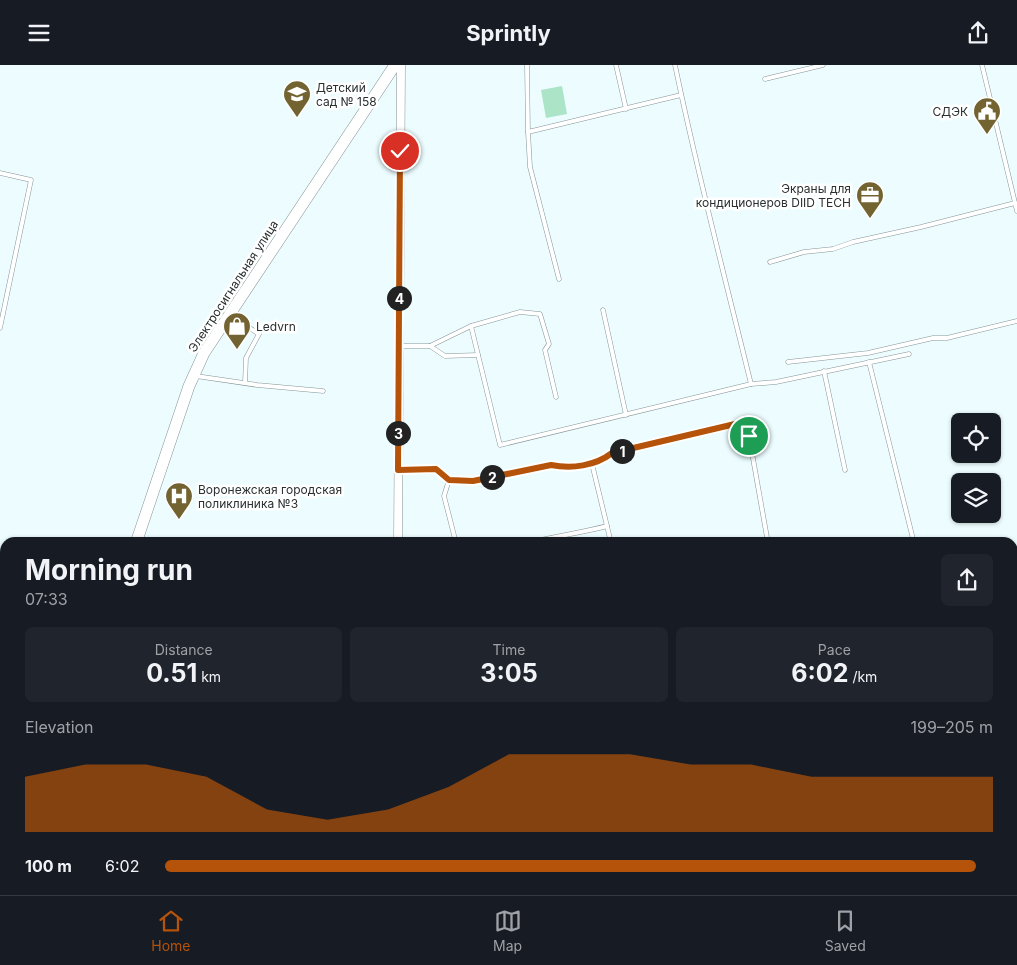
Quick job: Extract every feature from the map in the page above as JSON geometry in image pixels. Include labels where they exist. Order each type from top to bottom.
[{"type":"street","name":"Электросигнальная улица","points":[[138,537],[194,376],[204,353],[395,65]]},
{"type":"street","points":[[398,537],[401,65]]},
{"type":"lane","points":[[527,65],[530,167],[559,279]]},
{"type":"lane","points":[[616,65],[626,109]]},
{"type":"lane","points":[[675,65],[712,230],[723,266],[751,384]]},
{"type":"lane","points":[[765,79],[823,65]]},
{"type":"lane","points":[[982,65],[1017,211]]},
{"type":"lane","points":[[528,132],[681,95]]},
{"type":"lane","points":[[0,173],[31,180],[0,328]]},
{"type":"lane","points":[[770,262],[804,252],[833,249],[853,242],[1015,203]]},
{"type":"lane","points":[[603,310],[626,415]]},
{"type":"lane","points":[[398,346],[430,346],[471,326],[520,312],[540,314],[549,344],[545,350],[556,397]]},
{"type":"lane","points":[[230,315],[259,334],[246,358],[245,383]]},
{"type":"lane","points":[[788,362],[868,353],[933,338],[947,338],[1017,321]]},
{"type":"lane","points":[[471,326],[500,445],[751,384],[776,382],[909,353]]},
{"type":"lane","points":[[430,346],[445,356],[478,355]]},
{"type":"lane","points":[[869,362],[913,537]]},
{"type":"lane","points":[[824,371],[846,470]]},
{"type":"lane","points":[[194,376],[323,391]]},
{"type":"lane","points":[[398,470],[436,469],[449,480],[473,481],[551,465],[563,467],[592,464],[604,460],[612,453],[735,424],[744,428],[749,436],[767,537]]},
{"type":"lane","points":[[592,464],[610,537]]},
{"type":"lane","points":[[449,480],[444,495],[454,537]]},
{"type":"lane","points":[[551,537],[607,526]]},
{"type":"lane","points":[[212,895],[225,895]]},
{"type":"green space","points":[[562,86],[567,114],[546,118],[541,90]]},
{"type":"place","name":"Детский сад № 158","points":[[297,118]]},
{"type":"place","name":"СДЭК","points":[[987,135]]},
{"type":"place","name":"Экраны для кондиционеров DIID TECH","points":[[870,219]]},
{"type":"place","name":"Ledvrn","points":[[237,350]]},
{"type":"place","name":"Воронежская городская поликлиника №3","points":[[179,520]]},
{"type":"route","points":[[400,151],[398,470],[436,469],[449,480],[473,481],[551,465],[563,467],[592,464],[604,460],[612,453],[735,424],[744,428],[749,436]]}]
